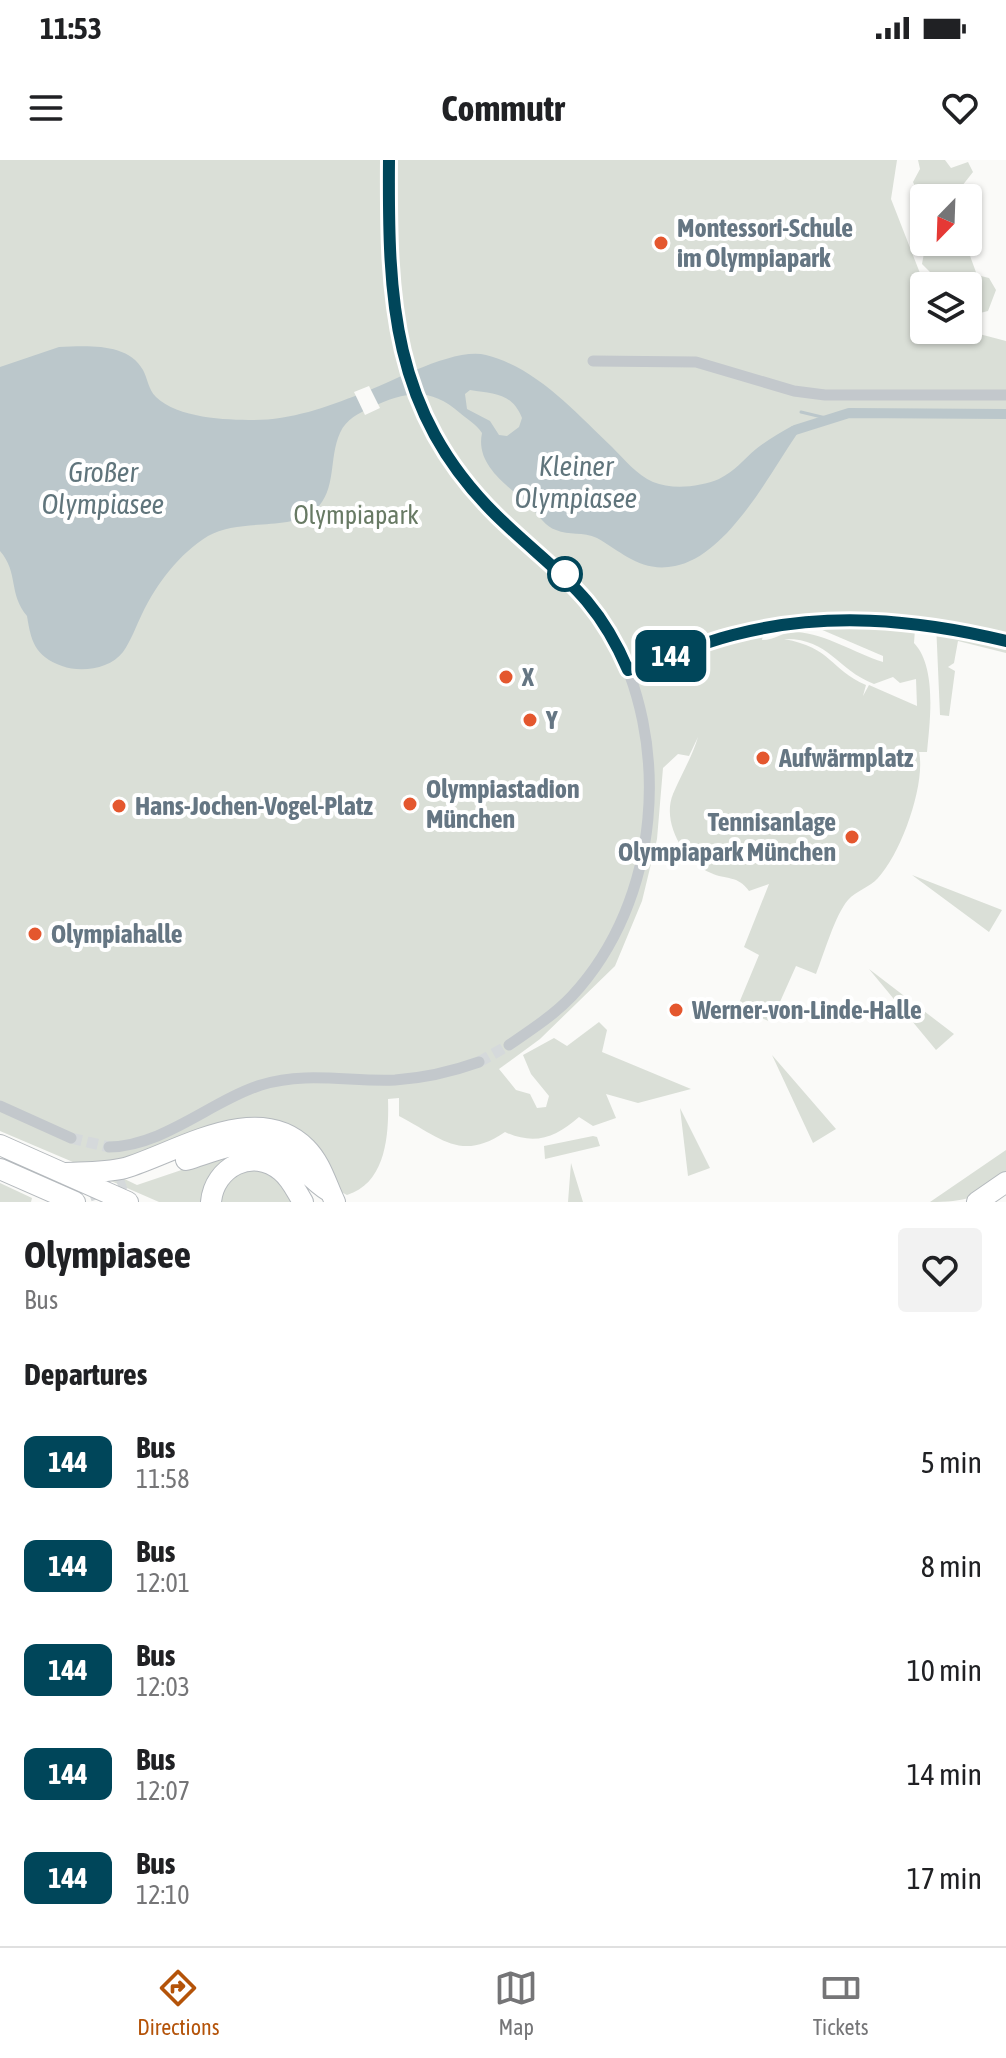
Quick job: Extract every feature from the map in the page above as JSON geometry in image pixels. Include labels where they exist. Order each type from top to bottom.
[{"type":"highway","points":[[63,1173],[109,1171],[229,1131],[256,1127],[280,1132],[299,1142],[314,1158],[333,1197]]},
{"type":"highway","points":[[124,1179],[243,1143],[277,1147],[333,1197]]},
{"type":"highway","points":[[0,1145],[128,1202]]},
{"type":"highway","points":[[211,1202],[222,1174],[233,1165],[252,1160],[278,1168],[290,1180],[303,1202]]},
{"type":"highway","points":[[298,1165],[310,1202]]},
{"type":"highway","points":[[0,1169],[75,1202]]},
{"type":"highway","points":[[977,1202],[1006,1182]]},
{"type":"street","points":[[389,160],[389,262],[394,315],[404,362],[420,406],[443,448],[476,493],[564,573],[591,604]]},
{"type":"street","points":[[593,361],[696,362],[794,391],[825,395],[1006,395]]},
{"type":"street","points":[[628,670],[766,627],[832,619],[899,621]]},
{"type":"street","points":[[940,626],[1006,641]]},
{"type":"street","points":[[509,1045],[572,996],[611,942],[634,889],[649,817],[649,758],[628,670],[609,630]]},
{"type":"street","points":[[109,1147],[156,1136],[262,1085],[318,1076],[392,1080],[429,1077],[479,1062]]},
{"type":"street","points":[[0,1106],[71,1138]]},
{"type":"green space","name":"Olympiapark","points":[[0,160],[897,160],[891,199],[910,248],[910,256],[913,256],[920,272],[910,272],[910,344],[982,344],[982,335],[1006,341],[1006,637],[941,621],[940,631],[1006,647],[1006,653],[958,641],[954,663],[948,667],[955,671],[949,716],[940,715],[936,623],[915,629],[914,643],[921,653],[929,680],[930,710],[927,752],[919,752],[919,782],[910,818],[887,867],[843,907],[816,974],[796,966],[771,1022],[737,1008],[759,955],[744,947],[769,884],[749,891],[736,880],[711,873],[692,860],[678,840],[670,817],[670,805],[698,737],[689,756],[678,754],[663,768],[657,839],[642,901],[615,966],[540,1039],[499,1069],[516,1090],[530,1094],[537,1108],[546,1107],[549,1096],[531,1074],[523,1055],[554,1038],[567,1046],[599,1022],[607,1030],[602,1052],[691,1089],[638,1103],[606,1094],[616,1118],[593,1126],[579,1117],[562,1130],[545,1137],[526,1138],[505,1132],[490,1141],[463,1146],[439,1139],[399,1116],[399,1098],[388,1099],[386,1141],[378,1168],[360,1189],[347,1195],[337,1190],[304,1139],[80,1165],[0,1131]],"holes":[[[796,628],[820,629],[883,656],[883,662],[807,633],[791,632],[762,640],[763,635]],[[784,639],[799,640],[822,649],[874,684],[893,677],[900,683],[916,679],[917,706],[869,685],[863,696],[866,685],[844,672],[822,653]]]},
{"type":"green space","points":[[918,160],[945,160],[951,168],[968,162],[973,172],[964,184],[914,184],[920,169]]},
{"type":"green space","points":[[923,256],[970,256],[976,272],[930,272],[922,264]]},
{"type":"green space","points":[[982,276],[989,278],[996,290],[988,311],[982,312]]},
{"type":"green space","points":[[912,875],[1002,910],[989,932]]},
{"type":"green space","points":[[869,969],[954,1034],[936,1050]]},
{"type":"green space","points":[[772,1055],[836,1129],[813,1143]]},
{"type":"green space","points":[[680,1108],[710,1168],[688,1176]]},
{"type":"green space","points":[[597,1137],[600,1146],[545,1159],[544,1146]]},
{"type":"green space","points":[[1006,1150],[1006,1175],[987,1189],[962,1200],[930,1202]]},
{"type":"green space","points":[[232,1153],[257,1155],[206,1202],[159,1202],[104,1178],[114,1174],[137,1185]]},
{"type":"green space","points":[[571,1163],[583,1202],[568,1202]]},
{"type":"green space","points":[[270,1168],[297,1202],[217,1202],[232,1172]]},
{"type":"green space","points":[[0,1183],[32,1198],[31,1202],[0,1202]]},
{"type":"water","name":"Großer Olympiasee","points":[[59,347],[117,350],[136,361],[153,394],[165,404],[189,414],[254,420],[308,412],[440,361],[472,354],[486,355],[505,361],[539,381],[647,479],[677,487],[719,479],[760,446],[792,426],[797,434],[745,512],[712,547],[694,559],[675,566],[652,567],[633,560],[592,536],[561,532],[548,526],[495,474],[484,456],[482,433],[449,405],[428,395],[396,398],[358,414],[343,428],[336,443],[326,494],[313,512],[291,521],[234,527],[208,536],[178,560],[162,580],[126,648],[117,658],[103,666],[78,669],[53,662],[36,646],[27,616],[17,599],[10,567],[0,551],[0,367]],"holes":[[[470,390],[508,399],[522,418],[519,427],[507,436],[499,435],[490,421],[467,409],[465,394]]]},
{"type":"pier","points":[[369,386],[380,408],[365,415],[354,392]]},
{"type":"waterway","points":[[801,412],[826,418]]},
{"type":"waterway","points":[[795,430],[849,413],[1006,414]]},
{"type":"tunnel","points":[[591,604],[609,630]]},
{"type":"tunnel","points":[[899,621],[940,626]]},
{"type":"tunnel","points":[[479,1062],[509,1045]]},
{"type":"tunnel","points":[[71,1138],[109,1147]]},
{"type":"tunnel","points":[[60,1202],[124,1179]]},
{"type":"bus line","name":"144","points":[[389,160],[392,301],[402,356],[420,406],[443,448],[476,493],[498,517],[564,573],[591,604],[609,630],[628,670],[732,635],[766,627],[832,619],[940,626],[1006,641]]},
{"type":"place","name":"Montessori-Schule im Olympiapark","points":[[661,243]]},
{"type":"place","name":"X","points":[[506,677]]},
{"type":"place","name":"Y","points":[[530,720]]},
{"type":"place","name":"Aufwärmplatz","points":[[763,758]]},
{"type":"place","name":"Olympiastadion München","points":[[410,804]]},
{"type":"place","name":"Hans-Jochen-Vogel-Platz","points":[[119,806]]},
{"type":"place","name":"Tennisanlage Olympiapark München","points":[[852,837]]},
{"type":"place","name":"Olympiahalle","points":[[35,934]]},
{"type":"place","name":"Werner-von-Linde-Halle","points":[[676,1010]]},
{"type":"water label","name":"Kleiner Olympiasee","points":[[576,482]]}]
